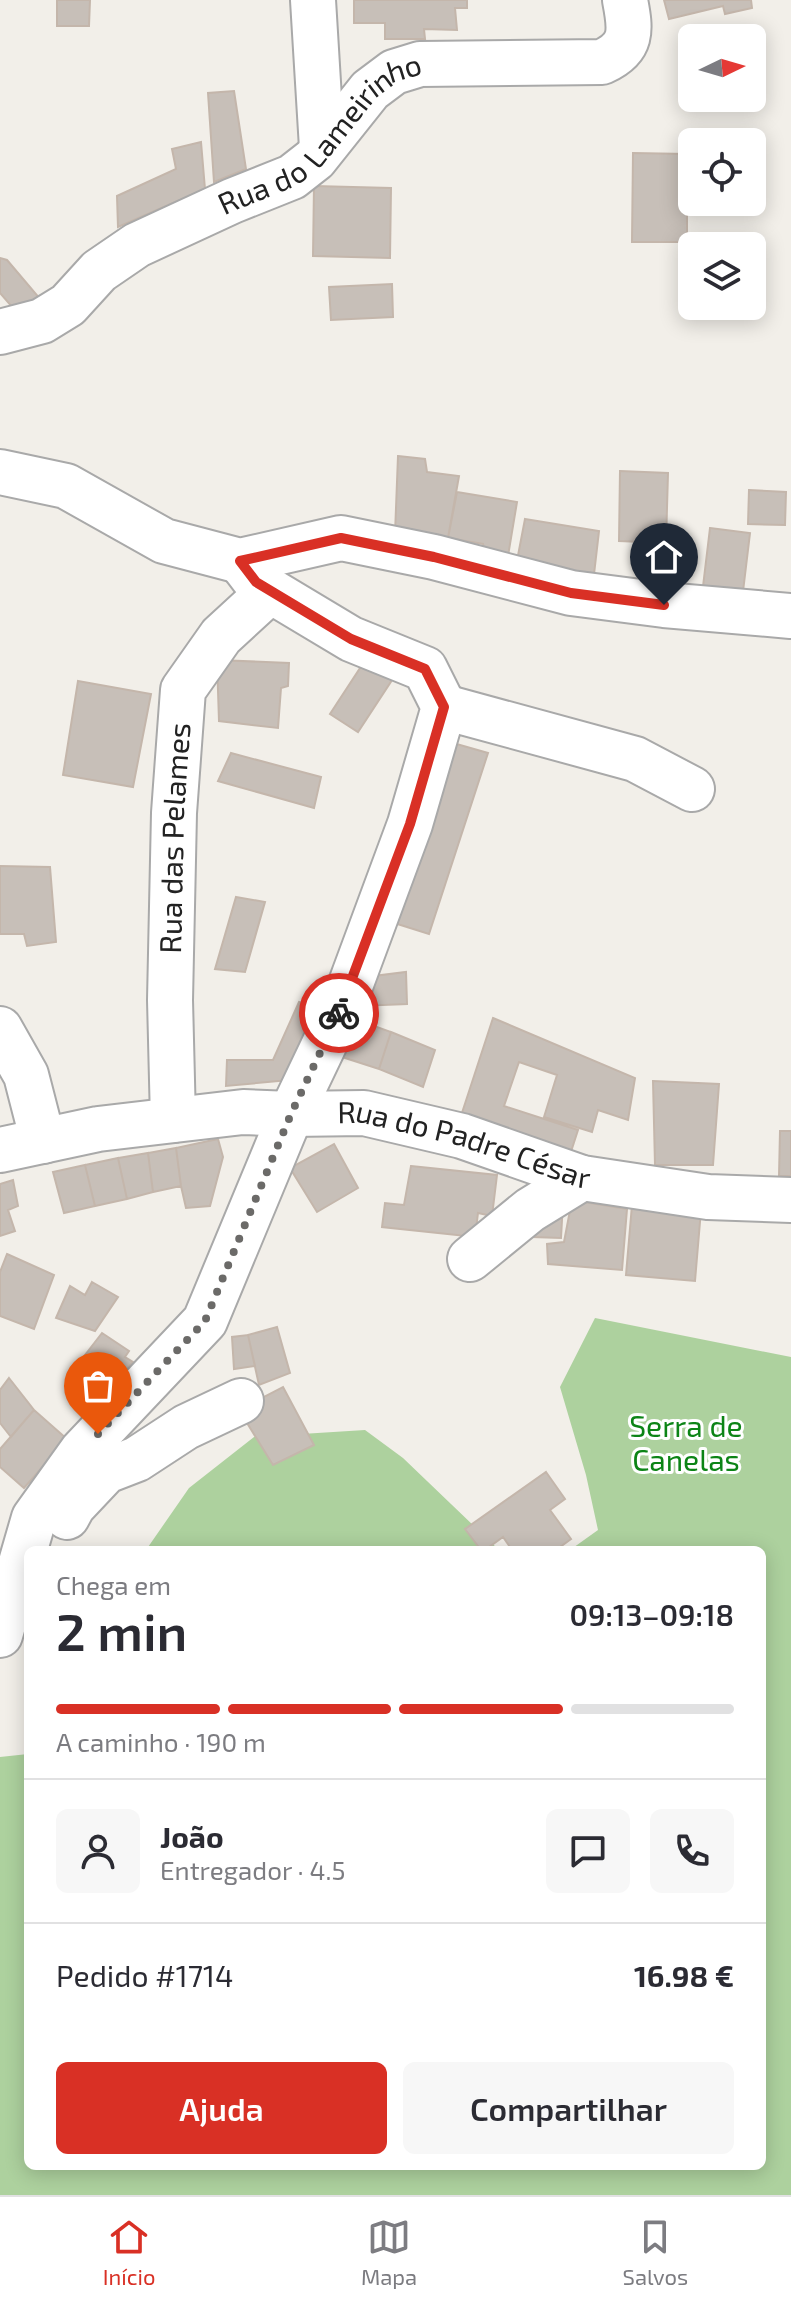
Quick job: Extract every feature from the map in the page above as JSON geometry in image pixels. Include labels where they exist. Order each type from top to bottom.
[{"type":"street","points":[[313,0],[322,148]]},
{"type":"street","name":"Rua do Lameirinho","points":[[0,332],[42,321],[68,305],[99,271],[137,245],[292,177],[315,159],[370,90],[394,72],[420,64],[602,62],[615,56],[625,44],[629,31],[625,0]]},
{"type":"street","points":[[0,472],[66,486],[164,541],[255,576],[351,639],[425,669],[444,707],[410,824],[343,1005],[291,1114],[205,1321],[82,1451],[34,1518],[28,1546]]},
{"type":"street","points":[[255,576],[341,538],[434,557],[571,593],[791,616]]},
{"type":"street","name":"Rua das Pelames","points":[[173,1120],[170,1000],[173,829],[183,690],[221,636],[255,576]]},
{"type":"street","points":[[444,707],[635,759],[692,789]]},
{"type":"street","points":[[0,1029],[26,1075],[43,1141]]},
{"type":"street","name":"Rua do Padre César","points":[[0,1150],[98,1129],[243,1112],[364,1113],[462,1136],[582,1178],[708,1197],[791,1200]]},
{"type":"street","points":[[470,1259],[530,1210],[582,1178]]},
{"type":"street","points":[[51,1546],[73,1506],[106,1471],[137,1459],[186,1427],[241,1401]]},
{"type":"street","points":[[0,1635],[20,1581]]},
{"type":"green space","name":"Serra de Canelas","points":[[595,1318],[791,1357],[791,2195],[0,2195],[0,1757],[24,1754],[24,2170],[766,2170],[766,1546],[576,1546],[598,1530],[586,1475],[560,1387]]},
{"type":"green space","points":[[365,1430],[403,1458],[495,1546],[149,1546],[189,1488],[254,1437]]},
{"type":"building","points":[[57,0],[90,0],[89,26],[57,26]]},
{"type":"building","points":[[354,0],[467,0],[467,8],[455,8],[457,30],[424,29],[425,39],[385,39],[385,23],[354,23]]},
{"type":"building","points":[[664,0],[751,0],[752,8],[725,14],[723,6],[669,19]]},
{"type":"building","points":[[234,91],[246,169],[214,182],[208,93]]},
{"type":"building","points":[[201,142],[205,189],[118,227],[117,196],[176,169],[172,149]]},
{"type":"building","points":[[633,153],[678,154],[678,216],[687,216],[687,232],[678,232],[678,242],[632,242]]},
{"type":"building","points":[[314,186],[391,188],[390,258],[313,256]]},
{"type":"building","points":[[0,258],[7,260],[41,300],[19,315],[0,293]]},
{"type":"building","points":[[392,284],[393,317],[331,320],[329,287]]},
{"type":"building","points":[[398,456],[425,459],[427,472],[459,476],[448,538],[395,534]]},
{"type":"building","points":[[620,471],[668,473],[666,543],[619,541]]},
{"type":"building","points":[[749,490],[786,492],[785,525],[748,524]]},
{"type":"building","points":[[457,492],[517,502],[508,556],[485,552],[483,544],[448,538]]},
{"type":"building","points":[[525,519],[599,531],[593,583],[516,566]]},
{"type":"building","points":[[710,528],[750,533],[742,600],[702,595]]},
{"type":"building","points":[[368,656],[396,674],[358,732],[330,714]]},
{"type":"building","points":[[217,660],[289,663],[288,686],[281,688],[278,728],[219,721]]},
{"type":"building","points":[[78,681],[151,694],[133,787],[63,775]]},
{"type":"building","points":[[446,741],[488,753],[429,934],[388,921]]},
{"type":"building","points":[[231,753],[321,777],[314,808],[218,781]]},
{"type":"building","points":[[0,866],[50,867],[56,942],[27,946],[24,934],[0,934]]},
{"type":"building","points":[[236,897],[265,902],[245,972],[215,969]]},
{"type":"building","points":[[406,972],[407,1004],[358,1006],[358,978]]},
{"type":"building","points":[[299,1002],[322,1009],[289,1080],[226,1086],[227,1060],[273,1060]]},
{"type":"building","points":[[352,1018],[391,1032],[379,1069],[339,1056]]},
{"type":"building","points":[[493,1018],[635,1078],[628,1120],[598,1110],[592,1132],[544,1117],[557,1075],[519,1062],[504,1106],[578,1130],[568,1161],[458,1125]]},
{"type":"building","points":[[391,1032],[435,1050],[423,1087],[379,1069]]},
{"type":"building","points":[[653,1081],[719,1084],[713,1165],[655,1165]]},
{"type":"building","points":[[780,1131],[791,1131],[791,1176],[779,1176]]},
{"type":"building","points":[[218,1139],[223,1157],[210,1206],[186,1208],[176,1148]]},
{"type":"building","points":[[334,1144],[358,1188],[317,1212],[290,1168]]},
{"type":"building","points":[[176,1148],[181,1186],[153,1192],[148,1153]]},
{"type":"building","points":[[148,1153],[153,1192],[127,1199],[118,1158]]},
{"type":"building","points":[[118,1158],[127,1199],[95,1206],[85,1165]]},
{"type":"building","points":[[85,1165],[95,1206],[64,1213],[53,1172]]},
{"type":"building","points":[[411,1166],[497,1175],[492,1216],[478,1213],[475,1237],[382,1227],[385,1203],[404,1205]]},
{"type":"building","points":[[13,1180],[18,1206],[8,1210],[15,1231],[0,1236],[0,1184]]},
{"type":"building","points":[[572,1200],[627,1209],[622,1270],[548,1264],[547,1244],[564,1242]]},
{"type":"building","points":[[563,1202],[561,1238],[532,1237],[530,1215]]},
{"type":"building","points":[[632,1205],[701,1210],[695,1281],[626,1275]]},
{"type":"building","points":[[7,1254],[54,1275],[34,1329],[0,1316],[0,1272]]},
{"type":"building","points":[[92,1282],[118,1297],[95,1331],[56,1318],[70,1286],[85,1295]]},
{"type":"building","points":[[277,1327],[290,1373],[259,1385],[248,1335]]},
{"type":"building","points":[[102,1333],[129,1351],[125,1357],[133,1362],[108,1390],[75,1368]]},
{"type":"building","points":[[248,1335],[255,1366],[234,1369],[232,1337]]},
{"type":"building","points":[[9,1378],[34,1410],[11,1437],[0,1423],[0,1390]]},
{"type":"building","points":[[283,1387],[314,1445],[273,1465],[239,1410]]},
{"type":"building","points":[[34,1410],[67,1439],[24,1488],[0,1467],[0,1449]]},
{"type":"building","points":[[546,1472],[565,1499],[550,1510],[571,1539],[561,1546],[509,1546],[503,1537],[491,1546],[478,1546],[465,1529]]},
{"type":"way so far","points":[[98,1434],[205,1321],[291,1114],[339,1013]]},
{"type":"route","points":[[339,1013],[410,824],[444,707],[425,669],[351,639],[256,582],[240,561],[341,538],[434,557],[571,593],[664,605]]}]
